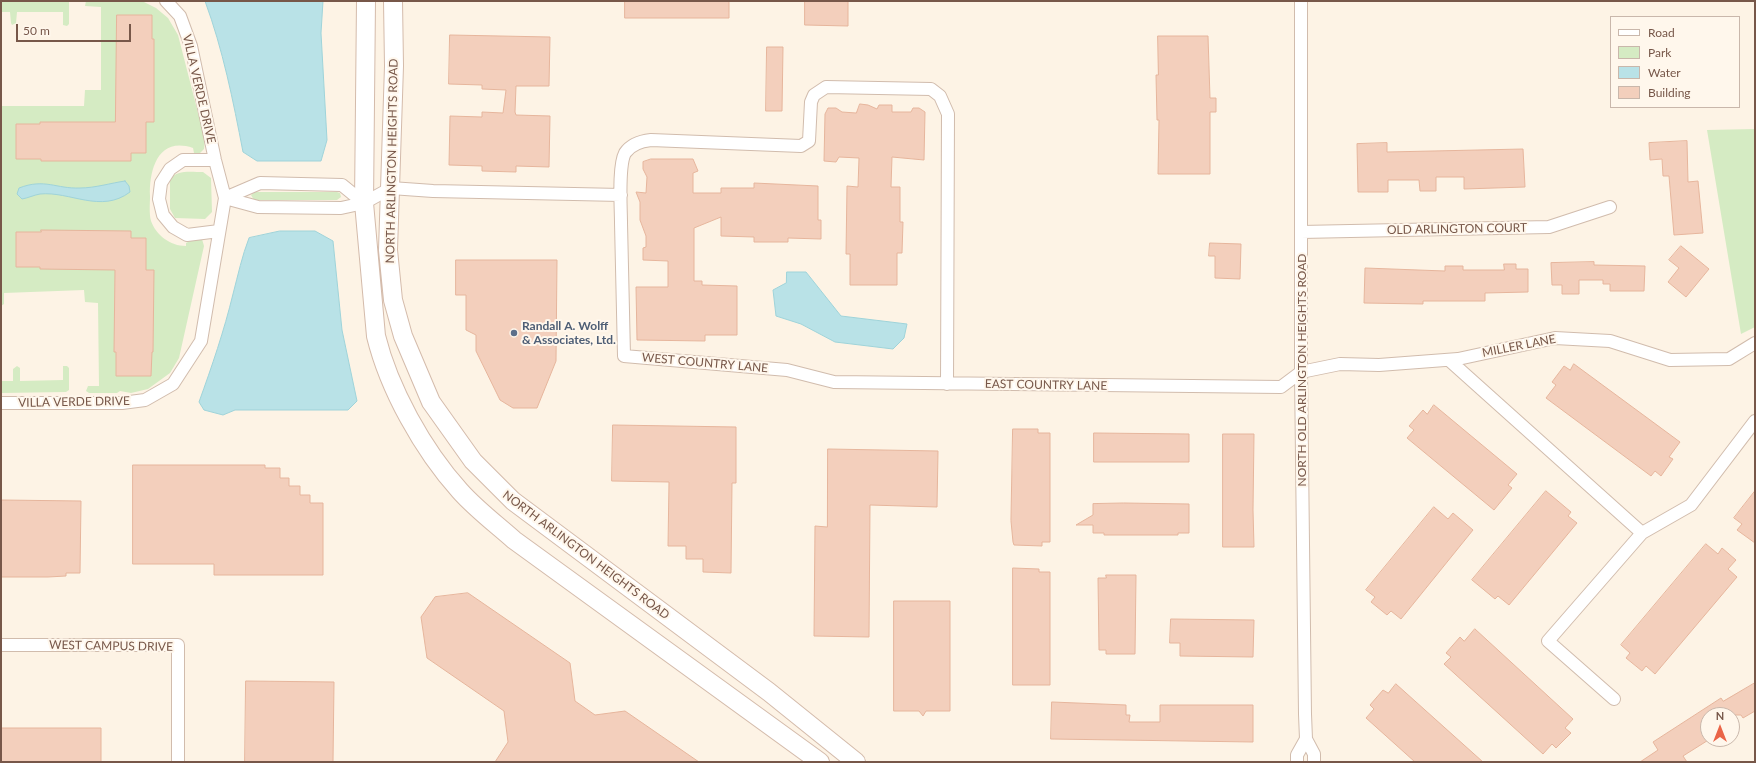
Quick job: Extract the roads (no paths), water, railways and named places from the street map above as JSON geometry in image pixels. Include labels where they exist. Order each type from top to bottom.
[{"type":"main road","name":"NORTH ARLINGTON HEIGHTS ROAD","points":[[366,1],[364,203],[376,336],[380,354],[399,398],[426,448],[459,490],[489,519],[514,540],[820,762]]},
{"type":"main road","name":"NORTH ARLINGTON HEIGHTS ROAD","points":[[393,1],[394,66],[388,250],[393,300],[402,336],[431,402],[473,461],[513,501],[769,692],[856,762]]},
{"type":"street","name":"VILLA VERDE DRIVE","points":[[1,404],[122,403],[145,400],[173,384],[201,341],[225,198],[215,160],[191,46],[180,16],[166,1]]},
{"type":"street","name":"NORTH OLD ARLINGTON HEIGHTS ROAD","points":[[1301,1],[1301,372],[1306,739],[1314,754],[1314,762]]},
{"type":"street","points":[[225,198],[258,207],[341,208],[364,203],[391,188],[433,191],[621,195],[622,161],[625,152],[632,146],[642,141],[801,146],[809,141],[811,102],[814,95],[826,87],[931,89],[940,96],[948,114],[947,384]]},
{"type":"street","name":"VILLA VERDE DRIVE","points":[[215,160],[183,160],[170,169],[161,183],[159,199],[163,215],[173,227],[187,235],[219,231]]},
{"type":"street","points":[[225,198],[260,183],[342,185],[364,203]]},
{"type":"street","name":"WEST COUNTRY LANE","points":[[621,195],[624,356],[787,370]]},
{"type":"street","name":"OLD ARLINGTON COURT","points":[[1301,232],[1549,227],[1610,207]]},
{"type":"street","name":"MILLER LANE","points":[[1301,372],[1340,364],[1379,365],[1449,360],[1555,338],[1610,341],[1670,360],[1729,359],[1755,343]]},
{"type":"street","points":[[1449,360],[1642,533]]},
{"type":"street","name":"EAST COUNTRY LANE","points":[[787,370],[834,382],[1281,387],[1301,372]]},
{"type":"street","points":[[1614,698],[1548,641],[1642,533],[1691,505],[1755,421]]},
{"type":"street","name":"WEST CAMPUS DRIVE","points":[[1,645],[178,645],[178,762]]},
{"type":"street","name":"NORTH OLD ARLINGTON HEIGHTS ROAD","points":[[1297,762],[1297,754],[1306,739]]},
{"type":"water","points":[[205,1],[323,1],[321,33],[327,140],[321,161],[257,161],[243,152],[222,57]]},
{"type":"water","points":[[125,181],[129,186],[130,192],[119,198],[108,201],[97,202],[51,194],[40,194],[22,199],[17,194],[19,188],[36,184],[86,188]]},
{"type":"water","points":[[280,231],[315,231],[333,241],[342,330],[357,401],[348,410],[235,410],[223,415],[204,410],[199,402],[222,335],[249,238]]},
{"type":"water","points":[[787,272],[806,272],[841,316],[907,324],[904,338],[893,349],[835,342],[801,324],[776,316],[773,290],[786,283]]},
{"type":"place","name":"Randall A. Wolff & Associates, Ltd.","points":[[514,333]]}]
